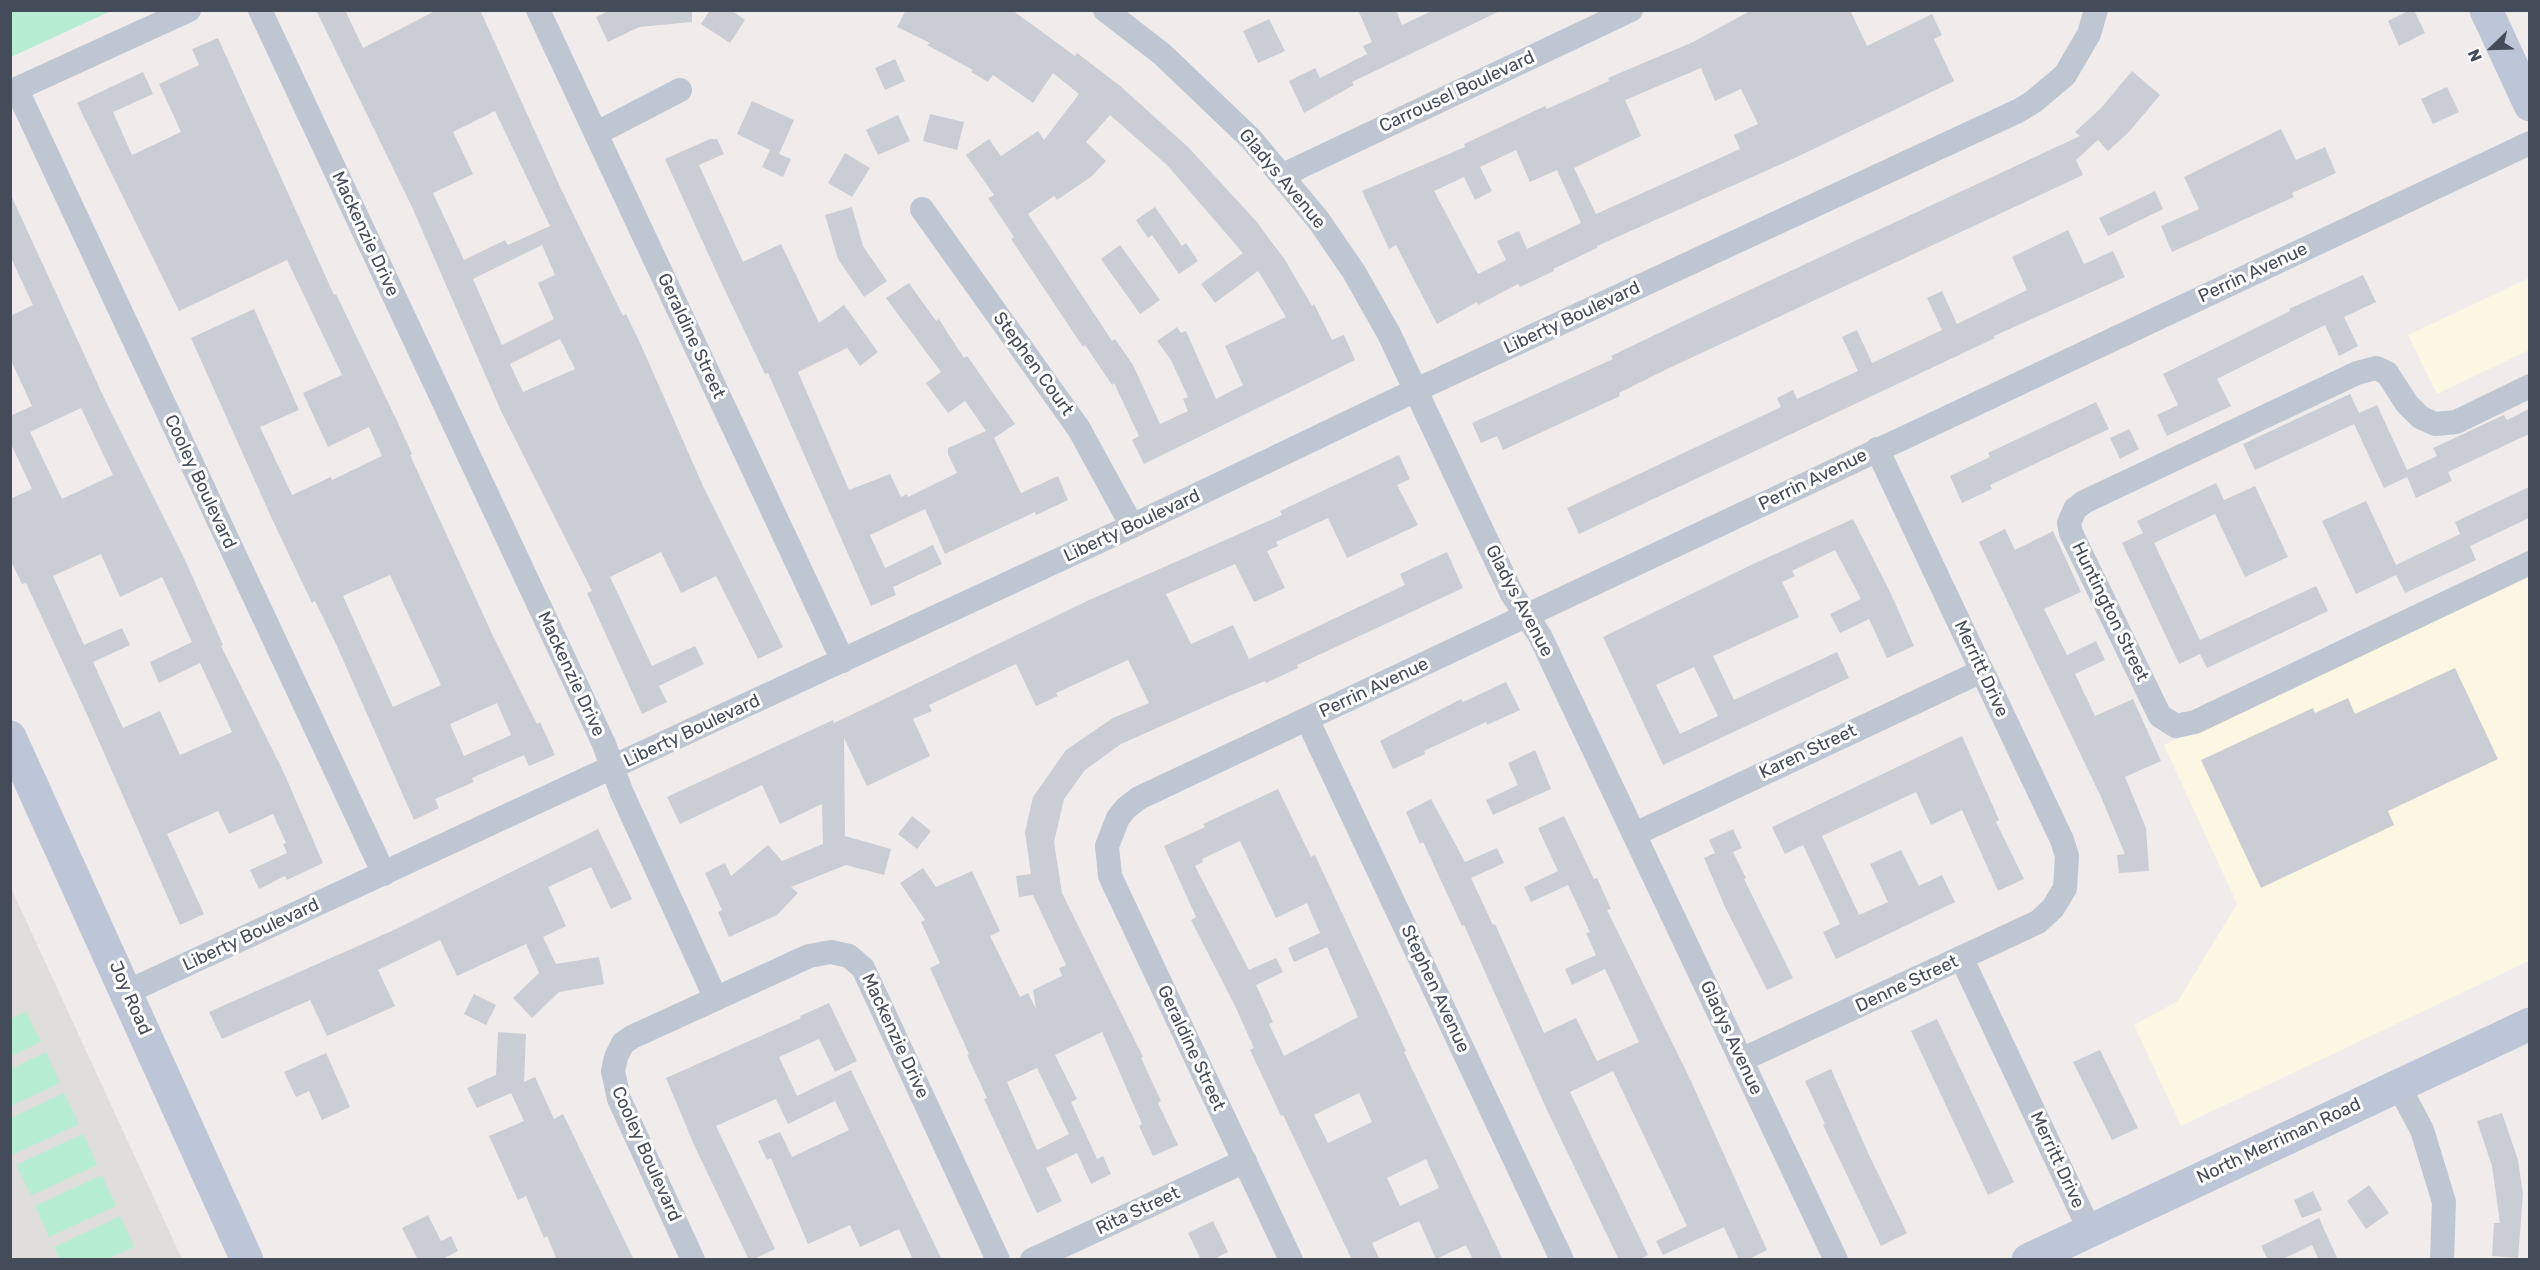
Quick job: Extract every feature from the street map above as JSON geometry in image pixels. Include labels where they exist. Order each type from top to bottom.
[{"type":"street","points":[[14,91],[189,10]]},
{"type":"street","name":"Mackenzie Drive","points":[[260,10],[604,744],[611,768],[716,999],[819,953],[840,953],[856,960],[872,984],[998,1260]]},
{"type":"street","name":"Geraldine Street","points":[[538,10],[843,661]]},
{"type":"street","name":"Carrousel Boulevard","points":[[1283,175],[1631,10]]},
{"type":"street","points":[[2486,10],[2529,105]]},
{"type":"street","name":"Liberty Boulevard","points":[[127,992],[843,661],[1416,390],[2018,111],[2033,102],[2065,75],[2089,34],[2095,11]]},
{"type":"street","name":"Gladys Avenue","points":[[1112,13],[1208,95],[1283,175],[1354,272],[1389,334],[1512,594],[1540,636],[1836,1260]]},
{"type":"street","points":[[597,133],[680,90]]},
{"type":"street","name":"Cooley Boulevard","points":[[14,91],[384,873]]},
{"type":"street","name":"Perrin Avenue","points":[[1111,833],[1118,818],[1139,798],[2529,143]]},
{"type":"street","name":"Stephen Court","points":[[922,209],[1079,429],[1132,526]]},
{"type":"street","name":"Huntington Street","points":[[2529,386],[2456,422],[2435,424],[2420,417],[2407,404],[2387,373],[2376,368],[2357,373],[2084,502],[2075,509],[2069,523],[2071,533],[2160,716],[2176,726],[2195,722],[2529,562]]},
{"type":"street","name":"Merritt Drive","points":[[1877,449],[2062,840],[2067,872],[2062,893]]},
{"type":"street","name":"Karen Street","points":[[1635,834],[1982,671]]},
{"type":"street","name":"Stephen Avenue","points":[[1307,719],[1562,1260]]},
{"type":"street","name":"Joy Road","points":[[10,737],[247,1260]]},
{"type":"street","name":"Geraldine Street","points":[[1111,833],[1107,846],[1107,863],[1116,889],[1291,1260]]},
{"type":"street","name":"Denne Street","points":[[1741,1060],[2038,922],[2053,908],[2062,893]]},
{"type":"street","name":"Merritt Drive","points":[[1962,959],[2090,1231]]},
{"type":"street","name":"Cooley Boulevard","points":[[693,1260],[619,1099],[613,1071],[616,1057],[623,1043],[716,999]]},
{"type":"street","name":"North Merriman Road","points":[[2028,1260],[2529,1024]]},
{"type":"street","points":[[2398,1085],[2422,1130],[2445,1202],[2442,1260]]},
{"type":"street","name":"Rita Street","points":[[1032,1260],[1245,1161]]},
{"type":"shaded area","points":[[2529,278],[2529,350],[2437,394],[2408,335]]},
{"type":"shaded area","points":[[2529,575],[2529,961],[2181,1126],[2134,1025],[2178,1001],[2237,904],[2164,745]]},
{"type":"shaded area","points":[[11,888],[182,1259],[11,1259]]},
{"type":"green space","points":[[11,10],[111,10],[111,11],[11,57]]},
{"type":"green space","points":[[26,1011],[41,1042],[11,1056],[11,1019]]},
{"type":"green space","points":[[46,1052],[60,1083],[11,1106],[11,1069]]},
{"type":"green space","points":[[64,1093],[79,1124],[12,1155],[11,1118]]},
{"type":"green space","points":[[83,1134],[97,1165],[31,1196],[16,1165]]},
{"type":"green space","points":[[102,1175],[116,1206],[49,1237],[35,1206]]},
{"type":"green space","points":[[120,1216],[134,1247],[107,1259],[60,1259],[54,1247]]},
{"type":"building","points":[[316,10],[345,10],[363,48],[437,10],[480,10],[561,189],[623,316],[626,314],[703,486],[783,647],[758,659],[716,576],[681,593],[661,552],[610,577],[652,666],[695,646],[704,664],[659,686],[667,702],[642,714],[587,593],[592,591],[501,411],[412,207]],"holes":[[[495,111],[550,226],[508,245],[505,240],[464,260],[433,193],[473,174],[453,132]],[[542,245],[555,275],[538,283],[554,319],[502,345],[473,279]],[[560,339],[575,369],[523,392],[510,364]]]},
{"type":"building","points":[[610,10],[692,10],[692,22],[639,27],[608,42],[596,17]]},
{"type":"building","points":[[710,10],[731,10],[745,20],[730,43],[701,24]]},
{"type":"building","points":[[906,10],[1012,10],[1075,56],[1077,53],[1119,85],[1188,147],[1256,221],[1285,260],[1312,306],[1314,304],[1332,340],[1344,335],[1355,360],[1144,464],[1132,440],[1139,436],[1114,383],[1112,385],[1085,345],[1083,347],[1011,239],[1014,237],[988,198],[994,195],[966,155],[989,139],[1001,156],[1038,131],[1044,140],[1079,94],[1053,73],[1033,103],[993,75],[988,82],[971,72],[973,70],[927,45],[930,43],[897,27]],"holes":[[[1110,115],[1167,165],[1243,253],[1201,284],[1215,303],[1258,271],[1286,317],[1225,346],[1243,385],[1216,399],[1186,331],[1181,333],[1177,327],[1157,341],[1171,360],[1188,397],[1183,399],[1188,411],[1160,424],[1133,365],[1115,339],[1112,341],[1028,214],[1054,196],[1057,200],[1091,177],[1106,161],[1086,142]]]},
{"type":"building","points":[[1358,10],[1396,10],[1402,25],[1434,10],[1502,10],[1352,82],[1354,85],[1304,113],[1289,81],[1315,68],[1320,78],[1367,54],[1363,46],[1372,42]]},
{"type":"building","points":[[1752,10],[1850,10],[1867,46],[1932,14],[1942,35],[1934,39],[1954,81],[1797,157],[1597,246],[1553,269],[1554,271],[1520,287],[1518,284],[1478,305],[1477,302],[1437,324],[1396,245],[1389,249],[1362,191],[1465,147],[1464,144],[1545,106],[1547,109],[1609,81],[1608,78],[1693,42]],"holes":[[[1701,68],[1715,101],[1741,89],[1758,124],[1734,135],[1740,149],[1596,214],[1574,168],[1641,136],[1625,100]],[[1516,150],[1530,182],[1557,170],[1581,223],[1527,249],[1519,231],[1497,241],[1506,260],[1478,274],[1434,191],[1464,177],[1475,200],[1492,191],[1480,167]]]},
{"type":"building","points":[[2414,10],[2425,33],[2399,46],[2388,21]]},
{"type":"building","points":[[1269,19],[1285,51],[1258,63],[1243,31]]},
{"type":"building","points":[[218,38],[334,295],[336,294],[397,421],[412,454],[410,455],[493,636],[537,724],[540,722],[555,755],[529,766],[524,755],[472,778],[474,782],[435,799],[439,808],[414,820],[336,644],[315,601],[312,603],[272,519],[191,338],[254,309],[299,410],[260,427],[292,495],[331,477],[332,480],[382,456],[369,427],[328,447],[303,393],[342,375],[287,260],[179,311],[77,103],[143,72],[153,94],[113,112],[132,155],[181,132],[159,84],[199,65],[192,49]],"holes":[[[390,575],[441,685],[393,707],[343,596]],[[497,703],[511,735],[464,756],[450,724]]]},
{"type":"building","points":[[895,59],[905,81],[885,90],[875,68]]},
{"type":"building","points":[[2132,71],[2160,95],[2128,133],[2108,151],[2098,140],[2076,160],[2083,175],[1665,370],[1619,393],[1620,396],[1503,450],[1497,436],[1481,443],[1472,423],[1613,359],[1611,356],[1711,308],[2080,136],[2075,132],[2101,108]]},
{"type":"building","points":[[2447,87],[2459,112],[2433,124],[2421,99]]},
{"type":"building","points":[[752,101],[794,120],[779,154],[791,159],[783,177],[762,167],[770,150],[737,134]]},
{"type":"building","points":[[930,114],[964,122],[957,150],[923,141]]},
{"type":"building","points":[[898,115],[910,141],[878,155],[866,130]]},
{"type":"building","points":[[2281,129],[2296,160],[2325,147],[2336,173],[2292,193],[2294,197],[2172,252],[2161,226],[2199,209],[2184,177]]},
{"type":"building","points":[[710,139],[717,139],[724,154],[699,165],[743,262],[781,244],[819,323],[844,305],[878,352],[860,366],[847,348],[798,372],[849,490],[890,474],[901,497],[907,494],[908,497],[957,473],[948,454],[948,448],[986,431],[965,401],[948,413],[926,383],[941,372],[886,298],[909,283],[936,321],[939,319],[964,358],[967,356],[1015,424],[994,438],[1021,493],[1058,476],[1068,500],[1036,515],[1035,512],[945,554],[925,509],[870,535],[885,568],[933,545],[942,564],[893,587],[896,595],[871,606],[768,373],[765,374],[665,159]]},
{"type":"building","points":[[845,153],[870,168],[852,197],[828,183]]},
{"type":"building","points":[[2155,191],[2163,209],[2108,236],[2099,218]]},
{"type":"building","points":[[10,193],[106,402],[185,560],[223,645],[221,646],[284,773],[323,863],[287,880],[285,876],[259,889],[250,870],[287,853],[283,844],[286,843],[273,814],[229,834],[218,811],[167,834],[204,914],[180,925],[85,710],[26,583],[22,584],[10,559],[10,499],[32,489],[10,442],[10,416],[32,406],[10,358],[10,316],[33,305],[10,256]],"holes":[[[81,408],[113,475],[62,499],[30,432]],[[101,554],[120,597],[162,577],[192,642],[150,662],[159,683],[200,663],[232,732],[180,755],[160,711],[123,728],[93,662],[130,645],[122,628],[84,645],[53,576]]]},
{"type":"building","points":[[852,207],[863,246],[887,281],[864,297],[838,259],[825,215]]},
{"type":"building","points":[[1155,207],[1182,246],[1186,243],[1198,261],[1179,274],[1152,235],[1148,238],[1136,220]]},
{"type":"building","points":[[2068,230],[2084,264],[2113,251],[2125,277],[1994,336],[1995,338],[1579,534],[1567,508],[1781,407],[1777,398],[1793,390],[1797,399],[1858,371],[1842,337],[1857,330],[1872,363],[1942,330],[1927,298],[1942,291],[1957,324],[2027,290],[2012,257]]},
{"type":"building","points":[[1120,245],[1160,300],[1140,314],[1101,259]]},
{"type":"building","points":[[2363,275],[2376,302],[2344,317],[2358,346],[2339,356],[2325,325],[2217,379],[2231,406],[2167,436],[2157,415],[2178,405],[2163,374],[2290,311],[2289,309]]},
{"type":"building","points":[[2350,394],[2359,413],[2377,405],[2407,470],[2437,456],[2433,448],[2504,415],[2507,420],[2529,409],[2529,434],[2448,472],[2452,481],[2416,498],[2407,477],[2384,488],[2354,424],[2255,470],[2243,444]]},
{"type":"building","points":[[2096,402],[2109,429],[1990,485],[1992,489],[1962,503],[1950,476],[1990,457],[1988,453]]},
{"type":"building","points":[[2129,429],[2139,449],[2120,459],[2110,438]]},
{"type":"building","points":[[1399,455],[1410,479],[1397,485],[1418,525],[1347,558],[1328,518],[1276,542],[1278,546],[1267,551],[1285,588],[1254,602],[1235,564],[1166,594],[1191,644],[1233,625],[1249,659],[1405,585],[1400,574],[1447,552],[1463,588],[1297,665],[1298,668],[1266,683],[1265,681],[1222,699],[1121,744],[1085,770],[1064,799],[1054,842],[1062,893],[1143,1057],[1141,1058],[1161,1101],[1158,1103],[1178,1145],[1153,1156],[1139,1126],[1142,1124],[1102,1032],[1055,1055],[1077,1099],[1071,1102],[1097,1159],[1103,1156],[1111,1174],[1091,1184],[1077,1153],[1046,1168],[1062,1201],[1037,1213],[984,1099],[987,1098],[967,1055],[969,1054],[930,968],[940,963],[921,922],[925,920],[900,883],[923,868],[936,887],[972,871],[1000,931],[990,936],[1020,997],[1028,993],[1036,1009],[1033,990],[1062,976],[1059,968],[1066,965],[1033,895],[1019,897],[1016,876],[1031,874],[1025,832],[1033,797],[1066,750],[1113,718],[1149,703],[1128,660],[1056,693],[1058,696],[1036,706],[1016,664],[929,705],[932,711],[913,719],[930,756],[867,786],[844,738],[845,836],[891,849],[884,875],[846,865],[791,887],[798,893],[777,915],[729,937],[718,912],[722,910],[705,873],[725,863],[731,876],[768,845],[782,861],[823,844],[822,804],[780,824],[762,785],[680,824],[667,797],[833,720],[834,723],[1087,601],[1282,515],[1280,511]],"holes":[[[1037,1068],[1069,1134],[1037,1150],[1007,1082]]]},
{"type":"building","points":[[2216,483],[2224,500],[2255,486],[2288,557],[2245,577],[2215,514],[2154,543],[2200,640],[2316,586],[2328,611],[2207,668],[2200,654],[2179,664],[2122,543],[2143,533],[2137,521]]},
{"type":"building","points":[[2529,487],[2529,518],[2470,546],[2476,560],[2405,593],[2396,575],[2356,594],[2322,521],[2366,501],[2396,565],[2460,534],[2455,522]]},
{"type":"building","points":[[1853,519],[1914,646],[1887,658],[1869,619],[1840,633],[1830,614],[1861,599],[1835,550],[1792,571],[1795,576],[1782,582],[1799,617],[1713,656],[1734,700],[1837,652],[1849,678],[1663,765],[1603,637],[1751,565]],"holes":[[[1694,667],[1718,716],[1680,734],[1656,685]]]},
{"type":"building","points":[[2005,529],[2015,550],[2053,531],[2081,592],[2044,609],[2067,655],[2096,641],[2105,660],[2075,674],[2095,716],[2133,699],[2161,761],[2125,777],[2146,828],[2149,871],[2119,873],[2117,855],[2125,854],[2101,797],[1979,542]]},
{"type":"building","points":[[2455,668],[2498,759],[2388,811],[2394,825],[2261,888],[2201,760],[2313,708],[2315,713],[2348,698],[2355,714]]},
{"type":"building","points":[[1506,682],[1520,710],[1487,725],[1486,722],[1424,751],[1425,754],[1393,769],[1380,741],[1461,699],[1463,702]]},
{"type":"building","points":[[1962,736],[1999,820],[1996,822],[2024,879],[1998,891],[1962,810],[1931,825],[1916,792],[1822,836],[1859,915],[1888,902],[1870,864],[1901,850],[1919,886],[1942,875],[1955,902],[1836,959],[1823,932],[1840,924],[1803,845],[1785,854],[1772,827]]},
{"type":"building","points":[[1535,750],[1551,789],[1493,815],[1486,800],[1518,785],[1508,763]]},
{"type":"building","points":[[1278,789],[1311,857],[1315,855],[1406,1051],[1404,1052],[1503,1260],[1473,1260],[1466,1245],[1436,1259],[1419,1221],[1372,1243],[1380,1260],[1352,1260],[1250,1050],[1254,1048],[1191,920],[1196,917],[1164,846],[1205,827],[1203,824]],"holes":[[[1240,841],[1276,918],[1307,903],[1320,933],[1288,948],[1294,962],[1327,947],[1358,1017],[1284,1056],[1269,1024],[1273,1022],[1256,985],[1283,972],[1276,958],[1249,970],[1195,866],[1203,862],[1202,859]],[[1359,1093],[1372,1122],[1328,1143],[1314,1115]],[[1426,1159],[1439,1188],[1400,1206],[1387,1178]]]},
{"type":"building","points":[[1431,799],[1465,862],[1497,848],[1504,863],[1471,878],[1493,925],[1495,924],[1544,1033],[1576,1018],[1597,1061],[1639,1042],[1605,969],[1572,985],[1565,969],[1596,955],[1586,933],[1590,932],[1568,885],[1531,902],[1524,887],[1558,871],[1538,828],[1564,816],[1594,879],[1597,878],[1611,909],[1607,910],[1690,1079],[1767,1250],[1747,1260],[1739,1260],[1724,1227],[1663,1255],[1656,1241],[1687,1226],[1613,1071],[1570,1092],[1648,1255],[1638,1260],[1619,1260],[1546,1108],[1464,925],[1462,926],[1423,842],[1420,844],[1406,812]]},
{"type":"building","points":[[912,816],[931,831],[917,849],[898,834]]},
{"type":"building","points":[[598,829],[632,899],[611,909],[591,867],[548,887],[566,926],[543,937],[556,964],[599,957],[604,984],[559,992],[532,1018],[513,998],[539,973],[526,944],[457,976],[440,940],[378,970],[395,1006],[373,1016],[327,1036],[310,1000],[222,1039],[209,1012],[394,930]]},
{"type":"building","points":[[1733,829],[1742,848],[1733,852],[1793,978],[1767,990],[1725,907],[1704,858],[1715,853],[1709,840]]},
{"type":"building","points":[[474,994],[496,1005],[486,1025],[464,1014]]},
{"type":"building","points":[[829,1003],[857,1061],[835,1072],[819,1039],[779,1057],[797,1096],[851,1070],[942,1260],[913,1260],[899,1229],[860,1247],[850,1225],[808,1244],[771,1158],[767,1160],[758,1141],[780,1132],[792,1157],[849,1130],[835,1101],[788,1124],[776,1099],[716,1126],[775,1249],[752,1260],[749,1260],[695,1147],[666,1078],[801,1018],[800,1016]]},
{"type":"building","points":[[1937,1019],[2014,1182],[1988,1195],[1911,1031]]},
{"type":"building","points":[[498,1032],[526,1034],[524,1082],[535,1077],[554,1119],[563,1114],[634,1260],[557,1260],[547,1236],[544,1238],[526,1196],[518,1200],[489,1136],[524,1121],[511,1093],[477,1108],[467,1088],[496,1075]]},
{"type":"building","points":[[2100,1050],[2138,1128],[2112,1140],[2073,1062]]},
{"type":"building","points":[[326,1053],[350,1107],[322,1120],[309,1091],[296,1097],[284,1072]]},
{"type":"building","points":[[1831,1069],[1907,1233],[1881,1246],[1823,1125],[1825,1124],[1805,1081]]},
{"type":"building","points":[[2502,1113],[2518,1160],[2523,1194],[2518,1258],[2492,1256],[2494,1223],[2500,1223],[2492,1166],[2477,1121]]},
{"type":"building","points":[[2369,1185],[2389,1213],[2366,1229],[2347,1201]]},
{"type":"building","points":[[2313,1191],[2322,1210],[2302,1218],[2294,1200]]},
{"type":"building","points":[[428,1215],[441,1241],[451,1236],[458,1251],[441,1260],[418,1260],[402,1228]]},
{"type":"building","points":[[2319,1218],[2338,1260],[2319,1260],[2312,1245],[2281,1260],[2268,1260],[2261,1246]]},
{"type":"building","points":[[1213,1221],[1228,1252],[1212,1260],[1201,1260],[1188,1233]]}]
